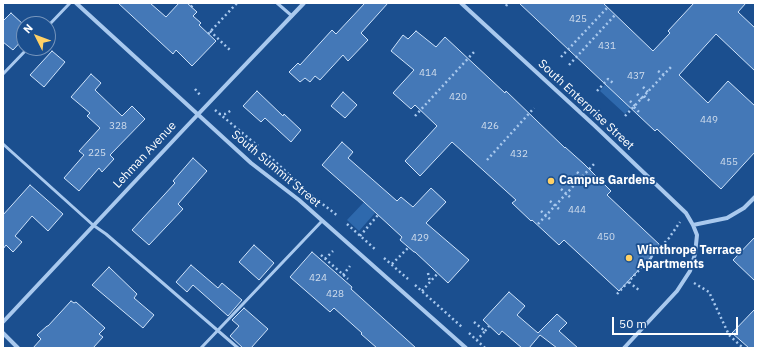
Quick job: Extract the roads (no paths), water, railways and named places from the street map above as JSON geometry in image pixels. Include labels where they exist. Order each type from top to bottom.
[{"type":"street","name":"South Summit Street","points":[[76,3],[251,163],[298,200],[466,348]]},
{"type":"street","name":"Lehman Avenue","points":[[3,322],[304,3]]},
{"type":"street","name":"South Enterprise Street","points":[[461,3],[595,126],[686,213],[693,225]]},
{"type":"street","points":[[624,348],[677,291],[690,271],[695,254],[697,235],[693,225],[727,218],[744,208],[755,197]]},
{"type":"street","points":[[3,333],[18,348]]},
{"type":"lane","points":[[56,18],[70,3]]},
{"type":"lane","points":[[277,3],[292,16]]},
{"type":"lane","points":[[3,74],[20,56]]},
{"type":"lane","points":[[3,144],[93,226],[106,234],[238,348]]},
{"type":"lane","points":[[202,348],[322,221]]},
{"type":"place","name":"Campus Gardens","points":[[551,181]]},
{"type":"place","name":"Winthrope Terrace Apartments","points":[[629,258]]}]
